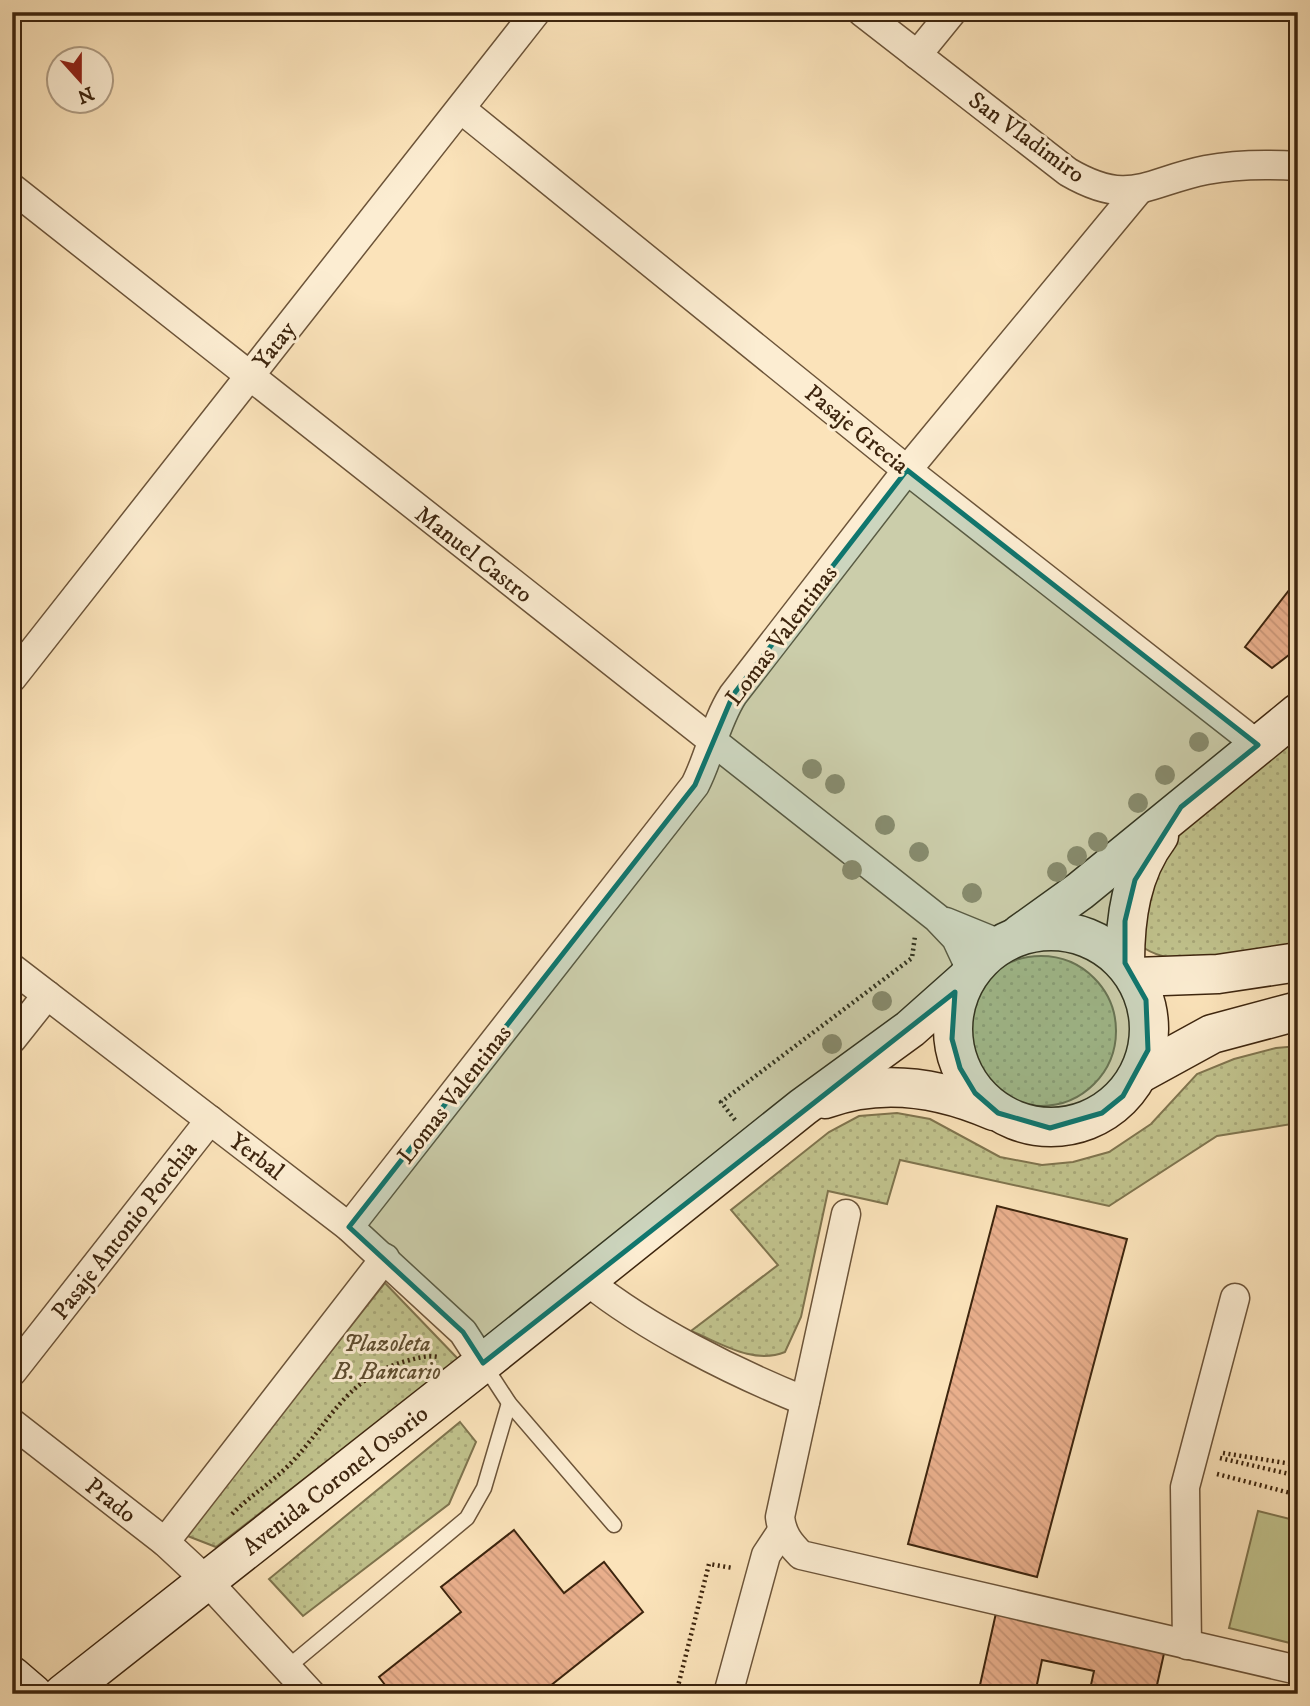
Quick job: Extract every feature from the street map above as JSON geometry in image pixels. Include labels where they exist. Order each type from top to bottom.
[{"type":"main road","points":[[1008,940],[1045,930],[1075,933],[1102,944],[1130,970],[1146,1000],[1150,1025],[1148,1050],[1139,1074],[1123,1096],[1102,1113],[1077,1124],[1050,1128],[1023,1124],[998,1113],[975,1093],[960,1068],[952,1039],[954,1009],[968,976],[1008,940],[1080,891],[1298,713]]},
{"type":"main road","points":[[1130,970],[1125,921],[1135,880],[1155,841],[1181,807]]},
{"type":"main road","points":[[1130,970],[1174,978],[1298,962]]},
{"type":"main road","name":"Avenida Coronel Osorio","points":[[63,1694],[484,1363],[755,1144],[910,1029],[968,976]]},
{"type":"main road","points":[[1139,1074],[1212,1034],[1298,1012]]},
{"type":"main road","name":"Avenida Coronel Osorio","points":[[803,1107],[841,1093],[881,1087],[922,1088],[961,1097],[998,1113]]},
{"type":"main road","points":[[12,1676],[33,1694]]},
{"type":"street","name":"Yatay","points":[[12,678],[536,12]]},
{"type":"street","name":"San Vladimiro","points":[[862,12],[1068,172],[1087,183],[1137,191],[1208,169],[1262,164],[1298,166]]},
{"type":"street","points":[[917,55],[952,12]]},
{"type":"street","name":"Pasaje Grecia","points":[[461,109],[908,470],[1258,744]]},
{"type":"street","name":"Manuel Castro","points":[[12,188],[713,744],[937,918],[956,938],[968,976]]},
{"type":"street","name":"Lomas Valentinas","points":[[349,1227],[695,785],[713,744],[721,714],[733,695],[908,470],[1137,191]]},
{"type":"street","name":"Manuel Castro","points":[[937,918],[964,932],[1008,940]]},
{"type":"street","name":"Yerbal","points":[[12,968],[349,1227],[463,1332],[484,1363]]},
{"type":"street","points":[[12,1039],[47,995]]},
{"type":"street","name":"Pasaje Antonio Porchia","points":[[12,1372],[210,1120]]},
{"type":"street","points":[[846,1214],[780,1517],[782,1531],[801,1555],[1298,1670]]},
{"type":"street","points":[[165,1542],[385,1258]]},
{"type":"street","points":[[586,1280],[611,1300],[652,1324],[757,1382],[805,1401]]},
{"type":"street","points":[[1187,1645],[1185,1487],[1235,1298]]},
{"type":"street","name":"Prado","points":[[12,1423],[213,1576],[311,1694]]},
{"type":"street","points":[[728,1694],[766,1555],[782,1531]]},
{"type":"lane","points":[[484,1363],[509,1403],[614,1525]]},
{"type":"lane","points":[[288,1667],[467,1518],[484,1488],[509,1403]]},
{"type":"path","points":[[755,1144],[721,1102],[912,958],[913,937],[937,918]]},
{"type":"path","points":[[213,1576],[220,1535],[226,1523],[245,1502],[288,1465],[345,1395],[361,1381],[386,1368],[429,1355],[484,1363]]},
{"type":"path","points":[[1212,1464],[1215,1452],[1298,1465]]},
{"type":"path","points":[[1214,1456],[1298,1476]]},
{"type":"path","points":[[1210,1472],[1298,1495]]},
{"type":"path","points":[[676,1694],[709,1564],[761,1572]]},
{"type":"highlighted area","points":[[907,470],[1258,745],[1181,807],[1135,880],[1125,921],[1125,963],[1146,1000],[1148,1050],[1123,1096],[1102,1113],[1050,1128],[998,1113],[975,1093],[960,1068],[952,1039],[955,992],[483,1363],[463,1332],[349,1227],[695,785],[733,695]]},
{"type":"green space","points":[[1298,727],[1298,944],[1195,960],[1156,954],[1140,945],[1151,855]]},
{"type":"green space","points":[[1041,956],[1070,962],[1083,968],[1094,978],[1104,989],[1110,1002],[1116,1031],[1110,1060],[1104,1073],[1094,1084],[1083,1094],[1070,1100],[1041,1106],[1012,1100],[999,1094],[988,1084],[978,1073],[972,1060],[966,1031],[972,1002],[978,989],[988,978],[999,968],[1012,962]]},
{"type":"green space","points":[[1298,1046],[1298,1123],[1217,1136],[1109,1206],[900,1160],[887,1204],[828,1191],[801,1317],[785,1352],[761,1356],[749,1354],[691,1331],[778,1265],[731,1210],[829,1132],[859,1116],[897,1113],[930,1119],[1000,1157],[1042,1165],[1073,1162],[1109,1152],[1151,1124],[1197,1074],[1234,1059],[1276,1048]]},
{"type":"green space","name":"Plazoleta B. Bancario","points":[[385,1283],[459,1360],[216,1547],[185,1535]]},
{"type":"green space","points":[[460,1422],[476,1442],[449,1504],[303,1616],[269,1579]]},
{"type":"green space","points":[[1258,1511],[1298,1521],[1298,1645],[1229,1628]]},
{"type":"building","points":[[1293,585],[1298,591],[1298,648],[1272,668],[1245,647]]},
{"type":"building","points":[[997,1206],[1127,1239],[1037,1577],[908,1544]]},
{"type":"building","points":[[514,1530],[564,1593],[604,1562],[643,1612],[540,1694],[392,1694],[379,1677],[461,1612],[441,1587]]},
{"type":"building","points":[[996,1613],[1165,1649],[1155,1694],[1089,1694],[1094,1671],[1042,1660],[1035,1694],[978,1694]]}]
